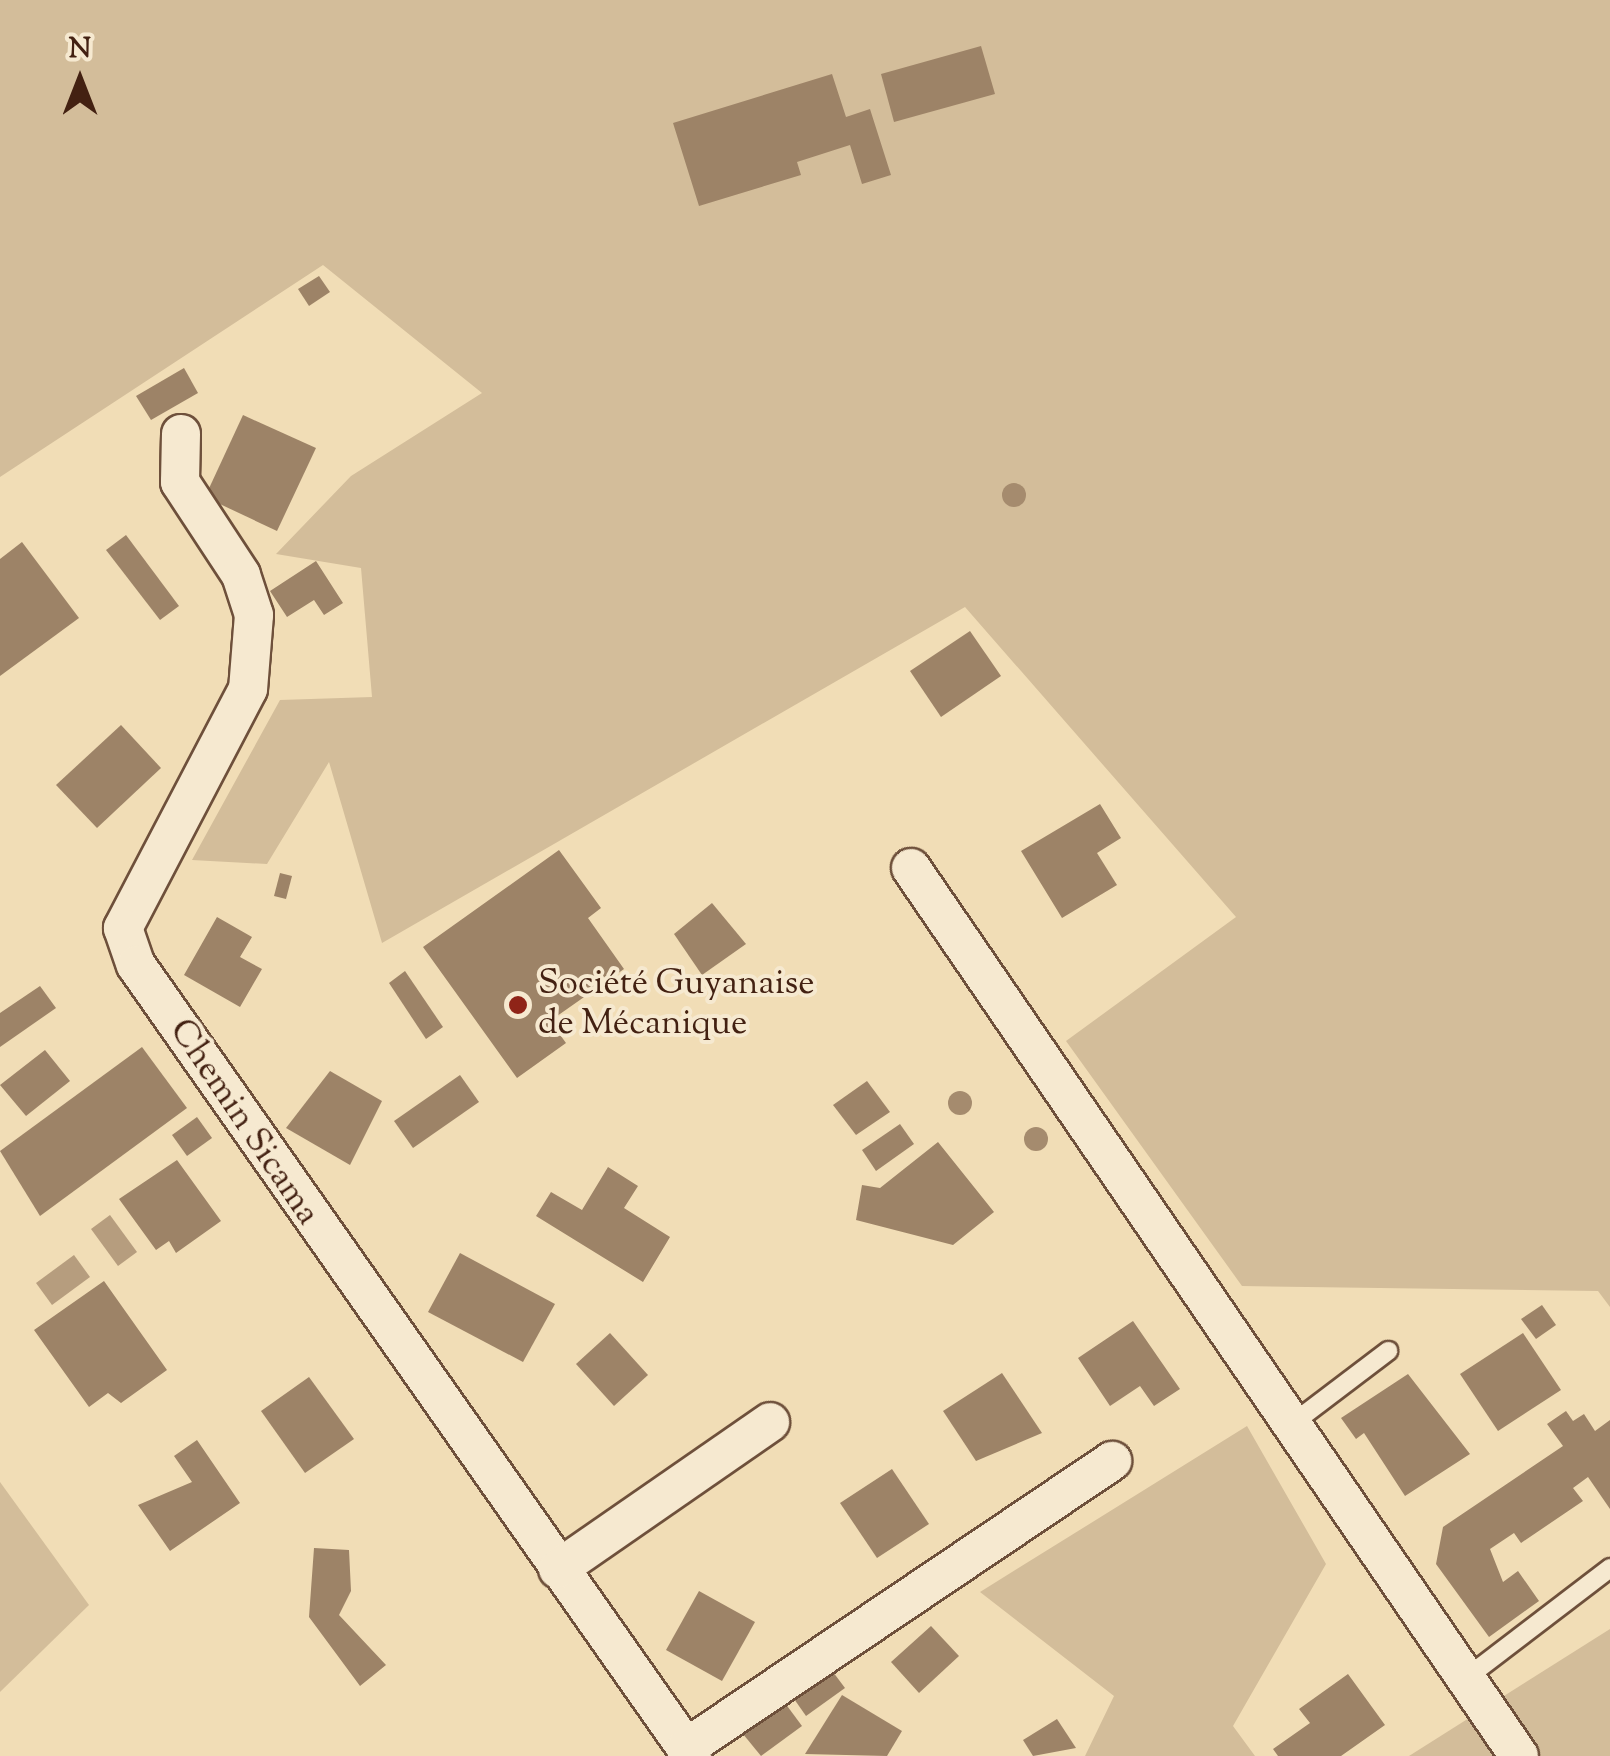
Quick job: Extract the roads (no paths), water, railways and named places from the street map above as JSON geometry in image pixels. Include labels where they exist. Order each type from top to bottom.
[{"type":"street","name":"Chemin Sicama","points":[[182,434],[180,482],[241,574],[254,616],[248,689],[123,928],[136,965],[689,1752]]},
{"type":"street","points":[[911,868],[1288,1427],[1519,1756]]},
{"type":"street","points":[[558,1569],[770,1422]]},
{"type":"street","points":[[689,1752],[1112,1461]]},
{"type":"lane","points":[[1288,1427],[1388,1352]]},
{"type":"lane","points":[[1465,1679],[1610,1568]]},
{"type":"place","name":"Société Guyanaise de Mécanique","points":[[518,1005]]}]
